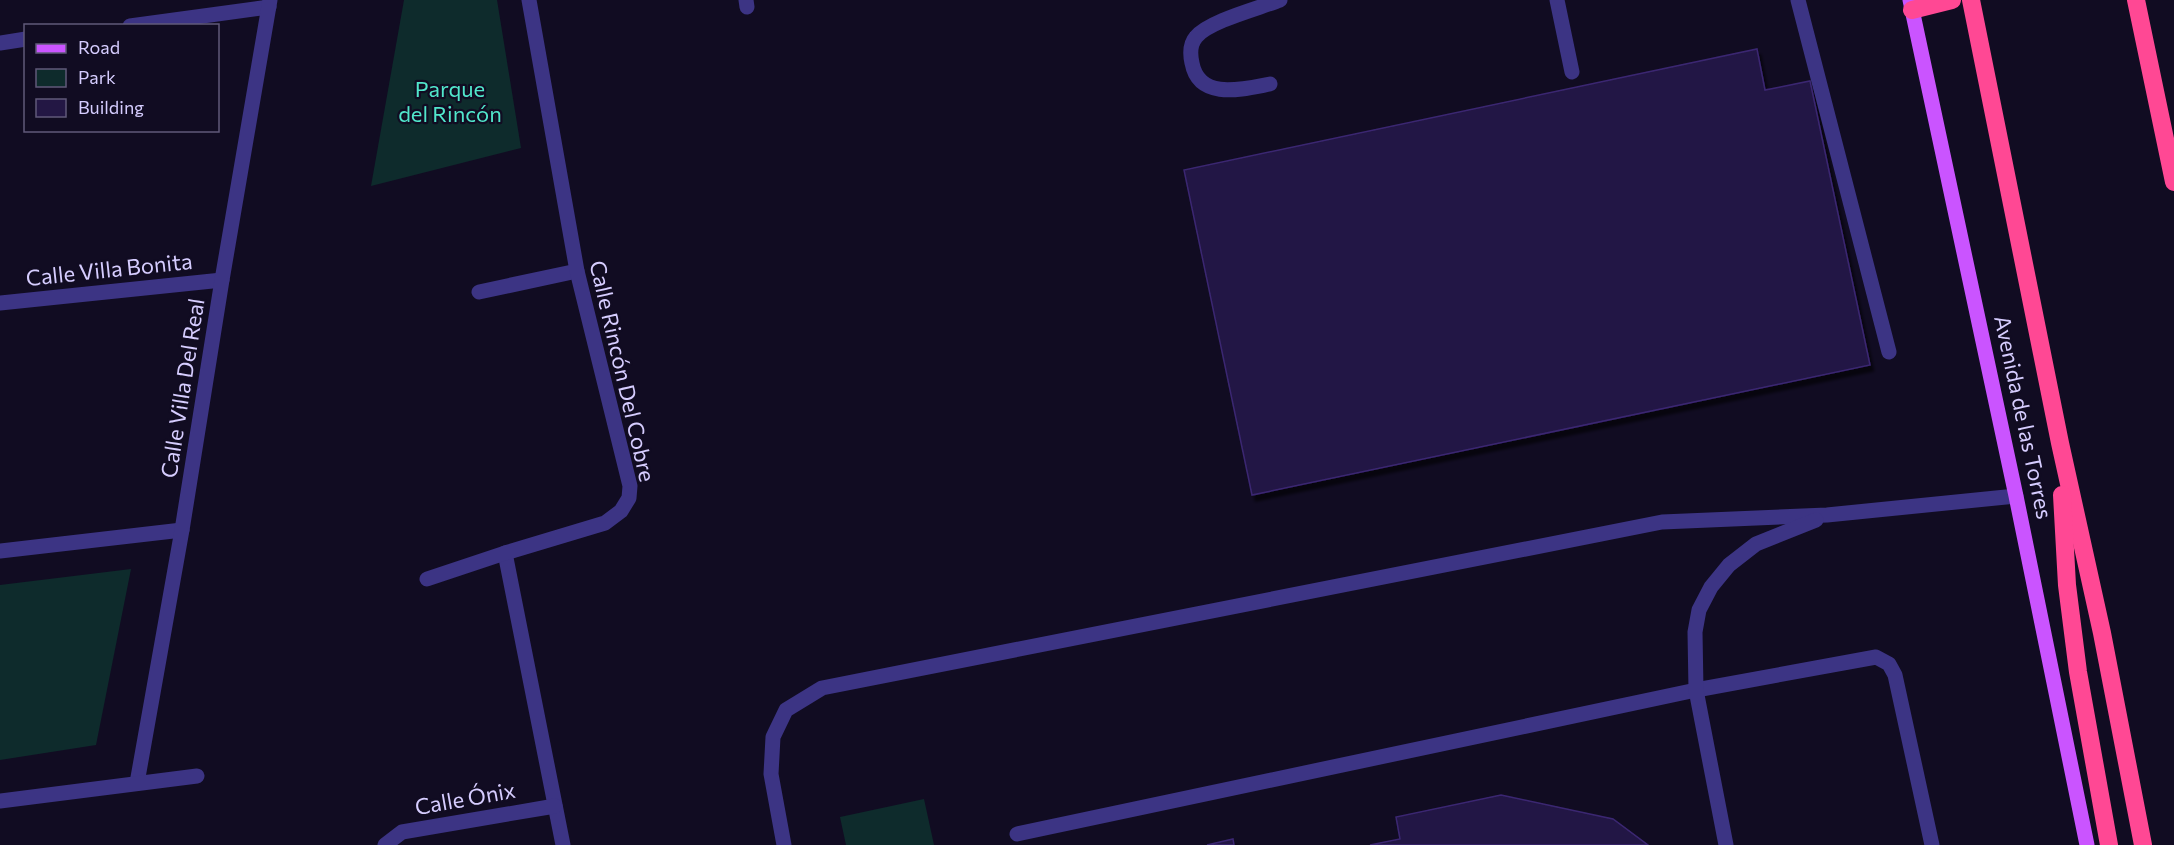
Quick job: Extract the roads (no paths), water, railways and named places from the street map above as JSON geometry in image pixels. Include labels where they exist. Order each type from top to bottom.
[{"type":"highway","points":[[1911,5],[1952,0]]},
{"type":"highway","name":"Avenida de las Torres","points":[[1971,0],[2144,845]]},
{"type":"highway","points":[[2136,0],[2174,182]]},
{"type":"highway","points":[[2060,442],[2067,585],[2078,672],[2109,845]]},
{"type":"main road","name":"Avenida de las Torres","points":[[1911,5],[2016,496],[2087,845]]},
{"type":"street","name":"Calle Rincón Del Cobre","points":[[505,553],[605,523],[621,511],[629,498],[630,486],[577,271],[529,0]]},
{"type":"street","points":[[1270,84],[1228,91],[1215,89],[1199,79],[1194,71],[1191,51],[1192,43],[1203,31],[1280,0]]},
{"type":"street","points":[[1557,0],[1572,72]]},
{"type":"street","points":[[1798,0],[1889,352]]},
{"type":"street","points":[[143,24],[270,4]]},
{"type":"street","name":"Calle Villa Del Real","points":[[137,783],[270,4]]},
{"type":"street","points":[[0,43],[24,39]]},
{"type":"street","points":[[479,292],[577,271]]},
{"type":"street","name":"Calle Villa Bonita","points":[[0,303],[222,280]]},
{"type":"street","points":[[784,845],[771,774],[773,737],[786,710],[822,688],[1662,522],[1827,516],[2016,496]]},
{"type":"street","points":[[1726,845],[1696,690],[1695,632],[1699,610],[1711,587],[1729,565],[1756,544],[1827,516]]},
{"type":"street","points":[[0,551],[182,530]]},
{"type":"street","points":[[427,579],[505,553],[563,845]]},
{"type":"street","points":[[1017,834],[1696,690],[1876,657],[1889,664],[1895,675],[1932,845]]},
{"type":"street","points":[[0,801],[197,776]]},
{"type":"street","name":"Calle Ónix","points":[[386,844],[402,832],[427,826],[555,806]]},
{"type":"park label","name":"Parque del Rincón","points":[[450,100]]}]
